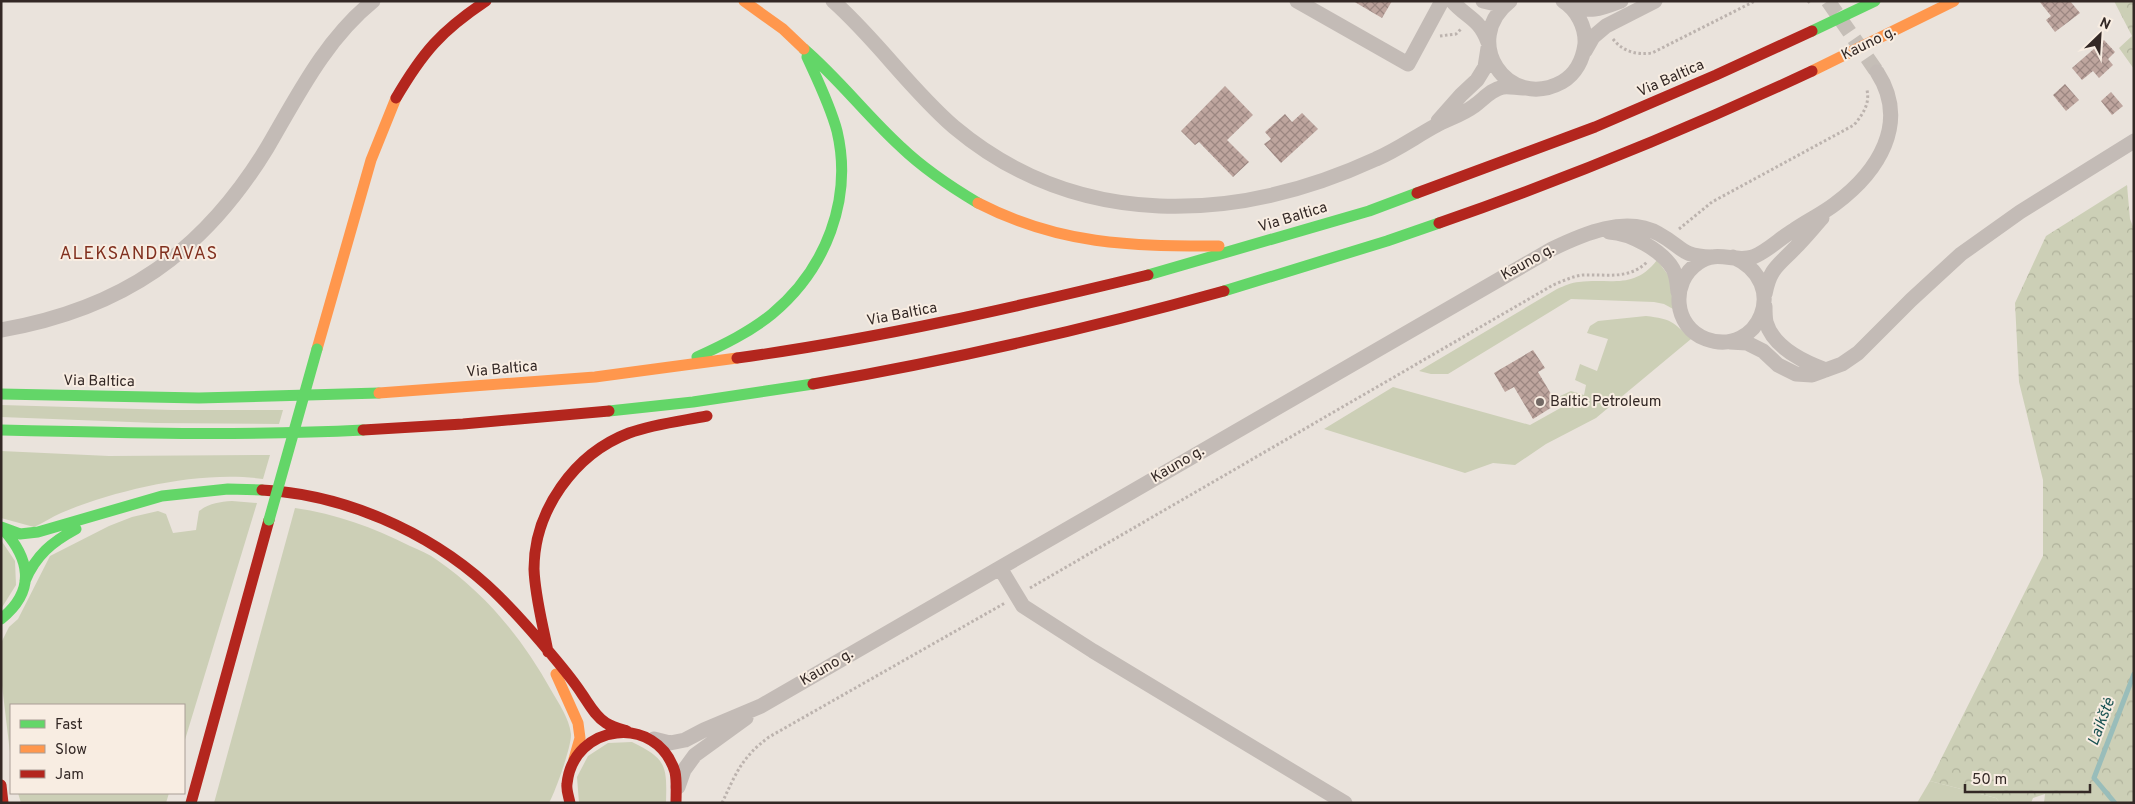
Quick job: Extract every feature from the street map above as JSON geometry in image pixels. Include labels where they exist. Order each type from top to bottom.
[{"type":"main road","points":[[192,803],[373,149],[393,101],[406,78],[441,36],[461,18],[486,1]]},
{"type":"main road","points":[[744,1],[783,29],[804,50],[826,67],[889,136],[914,160],[971,199],[1002,214],[1062,234],[1106,243],[1141,246],[1251,246]]},
{"type":"main road","name":"Via Baltica","points":[[1,394],[180,399],[334,396],[480,388],[674,368],[845,342],[957,320],[1067,295],[1251,246],[1372,209],[1551,145],[1654,103],[1767,53],[1875,1]]},
{"type":"main road","name":"Kauno g.","points":[[878,372],[924,364],[1100,325],[1222,293],[1365,250],[1550,184],[1734,108],[1825,66],[1954,1]]},
{"type":"main road","points":[[674,368],[719,347],[772,313],[805,280],[825,247],[835,221],[840,194],[842,172],[839,143],[825,95],[804,50]]},
{"type":"main road","points":[[799,398],[878,372]]},
{"type":"main road","points":[[1,430],[182,436],[321,433],[418,428],[530,420],[647,408],[754,393],[878,372]]},
{"type":"main road","points":[[560,803],[580,738],[578,723],[567,702],[548,652],[535,584],[535,558],[545,516],[561,486],[578,466],[597,450],[618,438],[649,427],[716,414]]},
{"type":"main road","points":[[1,527],[20,534],[38,532],[143,500],[179,493],[238,488],[295,493],[346,505],[396,524],[452,556],[498,594],[582,694],[590,710],[606,723],[650,738],[662,747],[671,759],[676,772],[678,787],[676,803]]},
{"type":"main road","points":[[3,620],[16,606],[33,563],[45,549],[59,538],[112,509]]},
{"type":"main road","points":[[1,527],[13,538],[21,551],[25,566],[25,581]]},
{"type":"main road","points":[[574,759],[584,747],[597,737],[611,732],[627,731]]},
{"type":"main road","points":[[567,785],[570,803]]},
{"type":"main road","points":[[185,803],[194,791]]},
{"type":"main road","points":[[2,793],[7,803]]},
{"type":"street","points":[[1,330],[61,317],[91,306],[148,276],[194,240],[218,216],[242,186],[267,147],[302,85],[328,49],[351,22],[374,1]]},
{"type":"street","points":[[833,1],[857,24],[930,104],[955,127],[983,148],[1034,176],[1083,194],[1121,203],[1184,207],[1249,200],[1332,177],[1360,167],[1396,150],[1434,126],[1473,107],[1491,92],[1504,87],[1538,90],[1567,80],[1577,68],[1593,37],[1606,26],[1655,1]]},
{"type":"street","points":[[1298,1],[1408,64],[1442,1]]},
{"type":"street","points":[[1452,1],[1462,12],[1483,27],[1492,60],[1500,72],[1510,82],[1523,88]]},
{"type":"street","points":[[1483,1],[1496,4],[1505,1]]},
{"type":"street","points":[[1434,126],[1477,80],[1485,67],[1490,29],[1494,17],[1510,1]]},
{"type":"street","points":[[1565,2],[1585,10],[1600,9],[1621,1]]},
{"type":"street","points":[[1565,2],[1578,15],[1583,28],[1584,54]]},
{"type":"street","points":[[1678,294],[1682,281],[1689,270],[1699,262],[1722,255],[1751,258],[1764,252],[1783,236],[1835,204],[1854,189],[1870,171],[1882,153],[1889,133],[1890,101],[1884,82],[1877,72]]},
{"type":"street","points":[[1598,232],[1625,235],[1642,242],[1672,268],[1681,314],[1694,332],[1704,339],[1716,342],[1747,343],[1763,351],[1778,365],[1796,374],[1812,375],[1842,364],[1858,354],[1918,294],[1974,245],[2020,212],[2134,140]]},
{"type":"street","points":[[1729,342],[1742,337],[1753,329],[1760,318],[1768,279],[1777,264],[1793,250],[1835,204]]},
{"type":"street","name":"Kauno g.","points":[[650,738],[670,743],[685,740],[760,706],[1574,238],[1620,226],[1632,225],[1652,230],[1685,253],[1711,257]]},
{"type":"street","points":[[1733,257],[1745,262],[1755,271],[1761,282],[1766,322],[1773,336],[1790,352],[1806,363],[1826,370]]},
{"type":"street","points":[[1000,568],[1023,606],[1093,651],[1345,803]]},
{"type":"street","name":"Kauno g.","points":[[678,787],[684,770],[695,756],[760,706]]},
{"type":"path","points":[[1606,26],[1617,44],[1626,50],[1639,54],[1652,54],[1755,1]]},
{"type":"path","points":[[1668,240],[1686,221],[1712,202],[1854,125],[1867,105],[1866,83]]},
{"type":"path","points":[[722,803],[740,766],[752,749],[769,737],[1017,596],[1553,285],[1582,275],[1617,276],[1631,273],[1656,253]]},
{"type":"green space","points":[[2114,1],[2134,1],[2134,69],[2119,48],[2132,36]]},
{"type":"green space","points":[[2127,185],[2130,219],[2134,229],[2134,803],[2044,803],[2045,794],[2033,798],[2031,803],[2000,803],[1996,798],[1930,781],[2043,556],[2043,480],[2019,382],[2015,303],[2046,236]]},
{"type":"green space","points":[[1657,260],[1671,279],[1675,310],[1664,304],[1654,302],[1571,299],[1448,374],[1431,374],[1419,371],[1557,289],[1576,282],[1631,279],[1640,276]]},
{"type":"green space","points":[[1646,316],[1661,318],[1671,322],[1691,339],[1596,418],[1546,444],[1515,465],[1493,463],[1465,473],[1324,429],[1393,387],[1530,425],[1564,406],[1558,397],[1571,391],[1584,395],[1586,385],[1575,380],[1580,364],[1597,371],[1608,339],[1587,333],[1590,326],[1598,321]]},
{"type":"green space","points":[[1,405],[173,410],[283,410],[279,424],[156,423],[1,417]]},
{"type":"green space","points":[[1,451],[109,456],[270,455],[263,479],[214,477],[187,479],[134,489],[84,504],[34,527],[1,518]]},
{"type":"green space","points":[[215,503],[257,503],[185,740],[185,704],[10,704],[10,753],[1,677],[1,643],[9,627],[18,619],[50,556],[109,526],[132,517],[158,511],[166,514],[173,533],[196,530],[199,511]]},
{"type":"green space","points":[[295,508],[354,522],[427,554],[455,573],[502,618],[540,671],[563,711],[570,728],[571,740],[566,758],[549,803],[214,803]]},
{"type":"green space","points":[[1,540],[15,561],[16,585],[1,609]]},
{"type":"green space","points":[[632,742],[652,754],[662,765],[666,780],[666,803],[579,803],[577,777],[588,756],[608,743]]},
{"type":"green space","points":[[1930,781],[1996,798],[2000,803],[1917,803]]},
{"type":"green space","points":[[18,794],[169,794],[166,803],[21,803]]},
{"type":"building","points":[[1353,1],[1392,1],[1382,18]]},
{"type":"building","points":[[2039,1],[2070,1],[2080,13],[2055,32],[2046,20],[2051,16]]},
{"type":"building","points":[[2104,40],[2115,52],[2108,59],[2113,65],[2099,78],[2093,71],[2082,80],[2072,68]]},
{"type":"building","points":[[2065,84],[2079,100],[2066,111],[2053,95]]},
{"type":"building","points":[[1225,86],[1253,115],[1227,140],[1249,162],[1233,177],[1199,142],[1195,145],[1181,131]]},
{"type":"building","points":[[2111,92],[2123,106],[2112,115],[2101,101]]},
{"type":"building","points":[[1302,113],[1318,129],[1281,163],[1264,144],[1271,139],[1265,132],[1285,114],[1292,122]]},
{"type":"building","points":[[1533,350],[1545,368],[1538,372],[1557,404],[1533,419],[1514,387],[1505,392],[1494,373]]},
{"type":"waterway","name":"Laikštė","points":[[2115,803],[2094,778],[2134,674]]},
{"type":"tunnel","points":[[1828,1],[1877,72]]},
{"type":"traffic: fast","points":[[1812,31],[1875,1]]},
{"type":"traffic: fast","points":[[804,49],[876,123],[919,163],[978,203]]},
{"type":"traffic: fast","points":[[697,357],[726,343],[764,321],[772,314],[791,296],[807,276],[821,254],[831,231],[838,207],[841,157],[834,121],[824,93],[807,57]]},
{"type":"traffic: fast","points":[[1148,275],[1369,211],[1417,193]]},
{"type":"traffic: fast","points":[[1224,291],[1439,223]]},
{"type":"traffic: fast","points":[[269,520],[317,349]]},
{"type":"traffic: fast","points":[[609,411],[693,402],[813,384]]},
{"type":"traffic: fast","points":[[1,394],[199,398],[379,393]]},
{"type":"traffic: fast","points":[[1,430],[137,433],[363,430]]},
{"type":"traffic: fast","points":[[1,527],[20,534],[38,532],[162,496],[228,489],[262,490]]},
{"type":"traffic: fast","points":[[1,527],[18,550],[25,574],[20,597],[13,608],[1,619]]},
{"type":"traffic: fast","points":[[25,581],[34,564],[46,550],[59,539],[76,529]]},
{"type":"traffic: slow","points":[[744,1],[783,29],[804,49]]},
{"type":"traffic: slow","points":[[1812,71],[1954,1]]},
{"type":"traffic: slow","points":[[317,349],[371,160],[396,98]]},
{"type":"traffic: slow","points":[[978,203],[1008,217],[1067,235],[1125,243],[1219,246]]},
{"type":"traffic: slow","points":[[379,393],[595,377],[737,358]]},
{"type":"traffic: slow","points":[[556,674],[578,723],[580,738],[574,759]]},
{"type":"traffic: jam","points":[[396,98],[424,55],[434,44],[457,22],[486,1]]},
{"type":"traffic: jam","points":[[1417,193],[1595,127],[1812,31]]},
{"type":"traffic: jam","points":[[1439,223],[1534,189],[1627,152],[1720,113],[1812,71]]},
{"type":"traffic: jam","points":[[737,358],[841,342],[944,322],[1148,275]]},
{"type":"traffic: jam","points":[[813,384],[917,365],[1019,343],[1224,291]]},
{"type":"traffic: jam","points":[[363,430],[463,424],[609,411]]},
{"type":"traffic: jam","points":[[548,652],[534,569],[536,547],[541,526],[561,487],[575,470],[609,442],[648,427],[707,416]]},
{"type":"traffic: jam","points":[[262,490],[323,499],[353,508],[411,532],[438,548],[487,585],[512,610],[563,669],[599,717],[611,726],[627,731]]},
{"type":"traffic: jam","points":[[191,803],[269,520]]},
{"type":"traffic: jam","points":[[570,803],[567,784],[573,764],[584,748],[599,738],[616,733],[634,734],[651,740],[665,753],[675,772],[676,803]]},
{"type":"traffic: jam","points":[[1,785],[3,803]]},
{"type":"place","name":"Baltic Petroleum","points":[[1540,402]]},
{"type":"district","name":"ALEKSANDRAVAS","points":[[139,254]]}]
